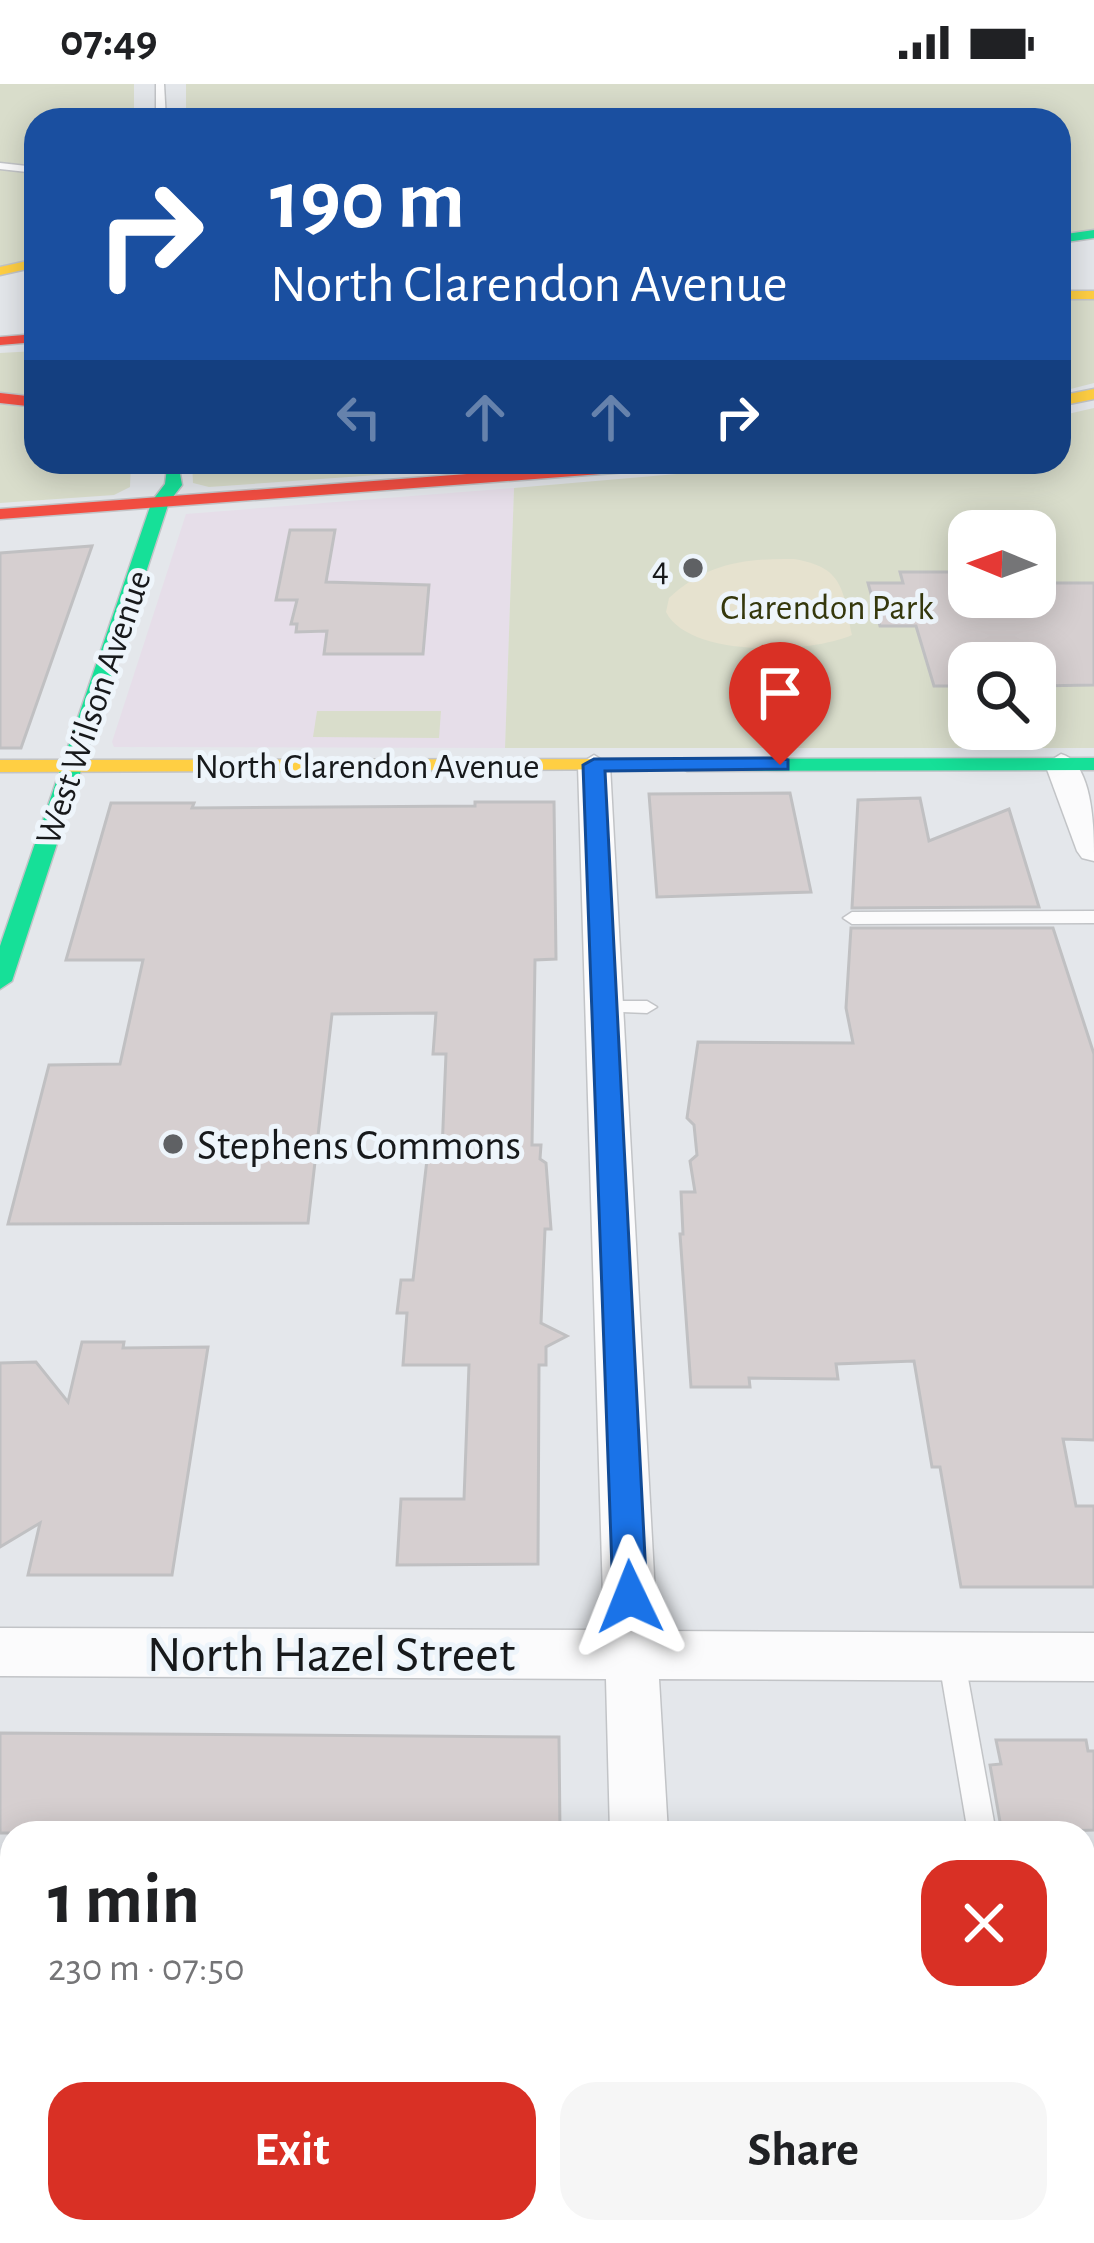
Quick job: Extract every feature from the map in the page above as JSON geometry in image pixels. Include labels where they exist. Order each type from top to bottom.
[{"type":"main road","points":[[151,474],[151,486],[161,501]]},
{"type":"main road","name":"West Wilson Avenue","points":[[0,981],[161,501],[174,484],[174,474]]},
{"type":"main road","points":[[0,514],[530,474]]},
{"type":"main road","name":"North Clarendon Avenue","points":[[0,766],[1078,764]]},
{"type":"street","points":[[1078,764],[1094,850]]},
{"type":"street","points":[[594,765],[625,1007],[632,1654],[639,1821]]},
{"type":"street","name":"North Hazel Street","points":[[0,1652],[239,1638],[632,1654],[1094,1657]]},
{"type":"lane","points":[[852,919],[1094,917]]},
{"type":"lane","points":[[951,1656],[980,1821]]},
{"type":"shaded area","points":[[514,488],[505,748],[114,747],[186,514]]},
{"type":"green space","points":[[0,84],[134,84],[134,108],[24,108],[24,262],[0,267]]},
{"type":"green space","points":[[186,84],[1094,84],[1094,230],[1071,233],[1071,108],[186,108]]},
{"type":"green space","points":[[1071,300],[1094,300],[1094,383],[1071,389]]},
{"type":"green space","points":[[24,352],[24,396],[0,393],[0,353]]},
{"type":"green space","points":[[0,404],[24,407],[24,474],[131,474],[130,487],[114,495],[0,503]]},
{"type":"green space","name":"Clarendon Park","points":[[1094,408],[1094,748],[1056,748],[1056,642],[948,642],[948,748],[505,748],[514,488],[676,474],[1071,474],[1071,413]]},
{"type":"green space","points":[[193,474],[391,474],[209,487],[193,483]]},
{"type":"green space","points":[[317,711],[441,711],[439,738],[313,737]]},
{"type":"sand","points":[[794,559],[832,575],[843,593],[852,635],[810,646],[725,645],[679,627],[666,612],[669,598],[711,570],[742,562]]},
{"type":"building","points":[[290,530],[335,530],[326,582],[429,585],[423,654],[324,654],[327,631],[296,632],[297,624],[291,624],[297,600],[276,600]]},
{"type":"building","points":[[92,546],[21,748],[0,748],[0,553]]},
{"type":"building","points":[[900,572],[948,572],[948,618],[1056,618],[1056,583],[1094,583],[1094,685],[1056,686],[1056,642],[948,642],[948,686],[934,686],[916,626],[880,626],[868,583],[903,583]]},
{"type":"building","points":[[790,793],[811,892],[657,897],[649,794]]},
{"type":"building","points":[[920,798],[929,841],[1009,809],[1039,907],[852,908],[858,800]]},
{"type":"building","points":[[475,802],[554,802],[556,959],[535,960],[532,1145],[541,1145],[540,1159],[546,1163],[551,1229],[545,1229],[541,1323],[567,1336],[546,1347],[546,1365],[539,1365],[538,1564],[397,1565],[401,1499],[464,1499],[469,1365],[403,1365],[407,1313],[397,1313],[401,1280],[413,1280],[428,1151],[442,1151],[446,1054],[433,1054],[436,1013],[332,1014],[308,1223],[8,1224],[49,1065],[120,1064],[143,960],[66,960],[111,803],[194,803],[192,808],[475,806]]},
{"type":"building","points":[[851,928],[1053,928],[1094,1054],[1094,1440],[1063,1439],[1076,1506],[1094,1506],[1094,1587],[961,1587],[940,1467],[932,1467],[914,1361],[836,1364],[838,1379],[749,1378],[750,1387],[691,1387],[680,1234],[681,1192],[695,1192],[690,1161],[697,1155],[694,1125],[687,1118],[698,1042],[853,1043],[846,1008]]},
{"type":"building","points":[[82,1342],[124,1342],[123,1348],[208,1347],[172,1575],[28,1575],[40,1523],[0,1547],[0,1363],[36,1362],[68,1402]]},
{"type":"building","points":[[0,1733],[559,1737],[560,1821],[0,1821]]},
{"type":"building","points":[[996,1740],[1086,1740],[1088,1751],[1094,1751],[1094,1821],[1000,1821],[990,1765],[1001,1764]]},
{"type":"traffic: fast","points":[[1071,237],[1094,234]]},
{"type":"traffic: fast","points":[[0,981],[161,501],[174,485],[173,474]]},
{"type":"traffic: fast","points":[[687,765],[1094,764]]},
{"type":"traffic: slow","points":[[0,271],[24,266]]},
{"type":"traffic: slow","points":[[1071,295],[1094,295]]},
{"type":"traffic: slow","points":[[1071,399],[1094,394]]},
{"type":"traffic: slow","points":[[0,766],[687,765]]},
{"type":"traffic: jam","points":[[0,341],[24,339]]},
{"type":"traffic: jam","points":[[0,398],[24,401]]},
{"type":"traffic: jam","points":[[0,514],[534,474]]},
{"type":"place","name":"4","points":[[693,568]]},
{"type":"place","name":"Stephens Commons","points":[[173,1144]]},
{"type":"route","points":[[630,1597],[594,765],[780,765]]}]
